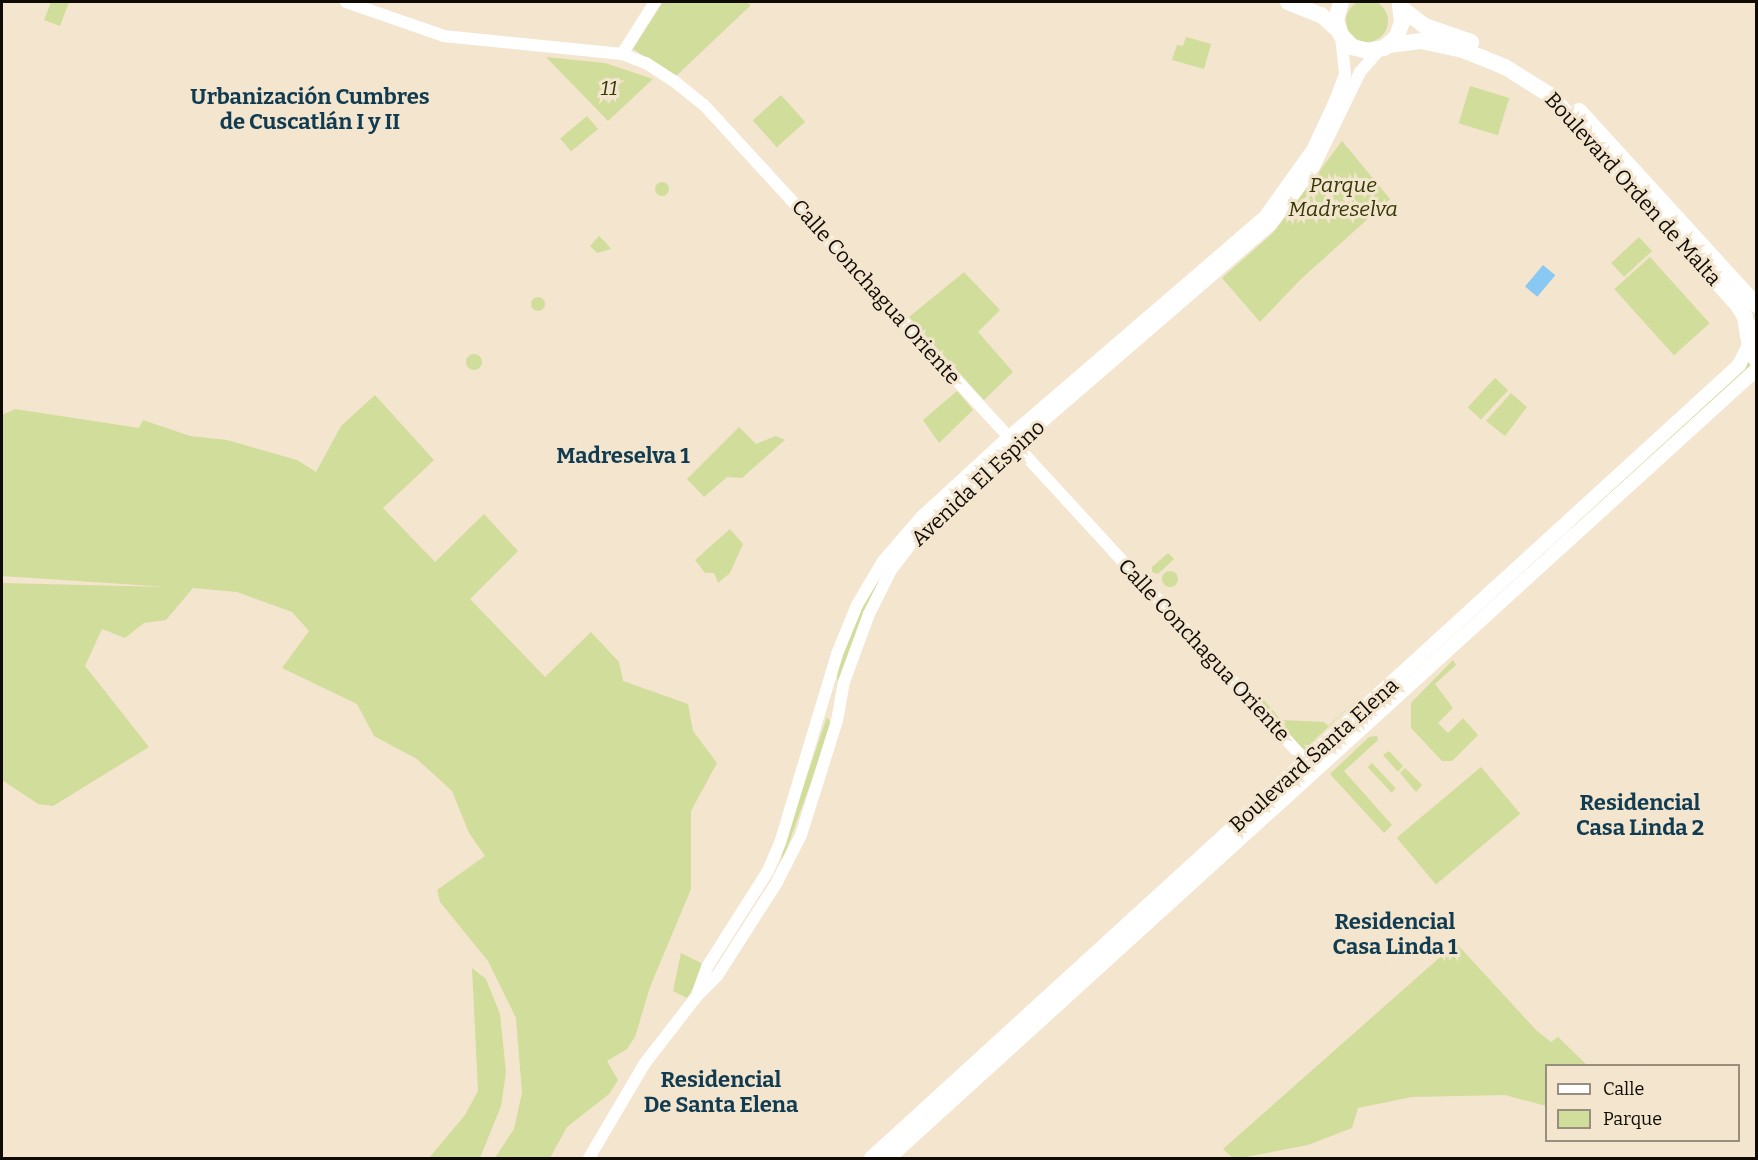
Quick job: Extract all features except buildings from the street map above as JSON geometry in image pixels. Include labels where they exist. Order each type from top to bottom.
[{"type":"highway","points":[[1288,2],[1321,15],[1340,33]]},
{"type":"highway","points":[[1340,33],[1336,14],[1341,2]]},
{"type":"highway","points":[[1384,48],[1401,28],[1399,5]]},
{"type":"highway","name":"Boulevard Orden de Malta","points":[[1399,5],[1425,26],[1503,53],[1559,88],[1588,129],[1738,305],[1745,316],[1751,347]]},
{"type":"highway","name":"Boulevard Orden de Malta","points":[[1340,33],[1357,49],[1384,48],[1421,41],[1490,60],[1542,89],[1588,129],[1756,305]]},
{"type":"highway","points":[[1751,347],[1756,319]]},
{"type":"main road","name":"Calle Conchagua Oriente","points":[[346,2],[444,36],[622,54],[646,63],[704,105],[1311,764]]},
{"type":"main road","points":[[622,54],[655,2]]},
{"type":"main road","name":"Avenida El Espino","points":[[589,1158],[614,1122],[633,1080],[697,996],[724,966],[801,834],[837,721],[844,682],[869,614],[891,570],[917,536],[1012,440],[1264,217],[1312,150],[1334,103],[1345,74],[1340,33]]},
{"type":"main road","name":"Avenida El Espino","points":[[1012,440],[1271,225],[1313,169],[1360,72],[1384,48]]},
{"type":"main road","name":"Boulevard Santa Elena","points":[[871,1158],[962,1084],[1273,808],[1278,795],[1311,764],[1347,724],[1739,365],[1751,347]]},
{"type":"main road","name":"Boulevard Santa Elena","points":[[889,1158],[936,1115],[964,1079],[986,1058],[988,1052],[1756,370]]},
{"type":"green space","points":[[1367,0],[1375,1],[1382,6],[1387,13],[1387,29],[1382,36],[1375,41],[1367,42],[1359,41],[1352,36],[1347,29],[1346,21],[1347,13],[1352,6],[1359,1]]},
{"type":"green space","points":[[51,2],[69,2],[60,26],[44,20]]},
{"type":"green space","points":[[663,2],[745,2],[751,5],[675,77],[633,49]]},
{"type":"green space","points":[[1186,37],[1211,44],[1204,69],[1172,60],[1177,45],[1183,46]]},
{"type":"green space","name":"11","points":[[546,57],[605,63],[653,79],[608,121]]},
{"type":"green space","points":[[1470,86],[1509,98],[1498,135],[1459,123]]},
{"type":"green space","points":[[781,95],[805,122],[777,147],[753,120]]},
{"type":"green space","points":[[587,116],[598,129],[571,152],[560,138]]},
{"type":"green space","name":"Parque Madreselva","points":[[1342,141],[1390,199],[1301,279],[1260,322],[1222,278],[1273,233]]},
{"type":"green space","points":[[659,182],[665,182],[669,189],[665,196],[659,196],[655,192],[655,186]]},
{"type":"green space","points":[[599,236],[611,249],[597,253],[590,246]]},
{"type":"green space","points":[[1639,237],[1652,251],[1624,277],[1611,263]]},
{"type":"green space","points":[[1650,257],[1710,323],[1674,355],[1614,289]]},
{"type":"green space","points":[[964,272],[1000,310],[978,332],[1013,372],[984,400],[909,317]]},
{"type":"green space","points":[[535,297],[541,297],[545,304],[541,311],[535,311],[531,307],[531,301]]},
{"type":"green space","points":[[474,354],[482,362],[474,370],[466,362]]},
{"type":"green space","points":[[1749,357],[1753,361],[1751,368],[1572,530],[1567,524]]},
{"type":"green space","points":[[1495,378],[1508,390],[1481,420],[1468,407]]},
{"type":"green space","points":[[957,391],[973,410],[939,443],[923,420]]},
{"type":"green space","points":[[1511,393],[1527,407],[1505,436],[1486,421]]},
{"type":"green space","points":[[375,395],[434,460],[383,508],[435,562],[484,514],[518,551],[470,599],[545,677],[591,632],[619,662],[623,681],[688,704],[693,731],[717,763],[691,811],[691,889],[650,987],[635,1037],[627,1049],[607,1061],[618,1080],[609,1094],[567,1127],[550,1158],[495,1158],[514,1129],[522,1093],[516,1018],[488,961],[440,902],[437,890],[485,856],[469,833],[452,791],[417,759],[374,736],[357,704],[282,668],[309,631],[292,612],[237,592],[193,588],[166,620],[144,623],[125,638],[102,629],[85,666],[149,747],[53,806],[38,804],[2,780],[2,583],[168,587],[2,576],[2,415],[15,409],[139,428],[143,420],[190,436],[227,440],[297,460],[316,472],[341,426]]},
{"type":"green space","points":[[739,427],[756,444],[776,436],[785,440],[742,478],[727,477],[704,497],[687,479]]},
{"type":"green space","points":[[730,529],[743,544],[730,573],[718,583],[714,573],[705,573],[695,560]]},
{"type":"green space","points":[[1549,548],[1551,550],[1323,757],[1322,755]]},
{"type":"green space","points":[[1168,553],[1174,559],[1158,574],[1152,572],[1152,567]]},
{"type":"green space","points":[[1167,571],[1173,571],[1178,579],[1176,585],[1167,587],[1162,582],[1162,576]]},
{"type":"green space","points":[[875,581],[883,585],[838,687],[837,671],[846,639]]},
{"type":"green space","points":[[1453,660],[1456,665],[1435,684],[1453,708],[1438,723],[1448,733],[1463,718],[1478,735],[1452,761],[1442,761],[1411,728],[1411,703]]},
{"type":"green space","points":[[1361,696],[1304,750],[1263,708],[1263,699],[1281,720],[1324,722],[1328,726]]},
{"type":"green space","points":[[827,717],[832,725],[781,864],[784,843]]},
{"type":"green space","points":[[1377,736],[1378,740],[1344,771],[1392,825],[1384,833],[1330,774],[1369,737]]},
{"type":"green space","points":[[1389,751],[1403,766],[1398,772],[1383,755]]},
{"type":"green space","points":[[1372,763],[1396,789],[1391,793],[1368,767]]},
{"type":"green space","points":[[1481,767],[1520,814],[1436,884],[1397,838]]},
{"type":"green space","points":[[1405,768],[1422,785],[1416,792],[1400,773]]},
{"type":"green space","points":[[1456,943],[1536,1030],[1551,1042],[1558,1037],[1586,1064],[1545,1064],[1545,1106],[1505,1095],[1412,1097],[1358,1108],[1352,1128],[1308,1145],[1240,1158],[1233,1158],[1223,1149]]},
{"type":"green space","points":[[681,953],[707,966],[687,998],[673,991]]},
{"type":"green space","points":[[472,968],[486,979],[500,1014],[506,1072],[501,1106],[480,1158],[429,1158],[465,1115],[478,1091]]},
{"type":"water","points":[[1543,265],[1555,275],[1537,297],[1525,286]]},
{"type":"district","name":"Urbanización Cumbres de Cuscatlán I y II","points":[[310,108]]},
{"type":"district","name":"Madreselva 1","points":[[623,456]]},
{"type":"district","name":"Residencial Casa Linda 2","points":[[1640,814]]},
{"type":"district","name":"Residencial Casa Linda 1","points":[[1395,934]]},
{"type":"district","name":"Residencial De Santa Elena","points":[[721,1092]]}]
